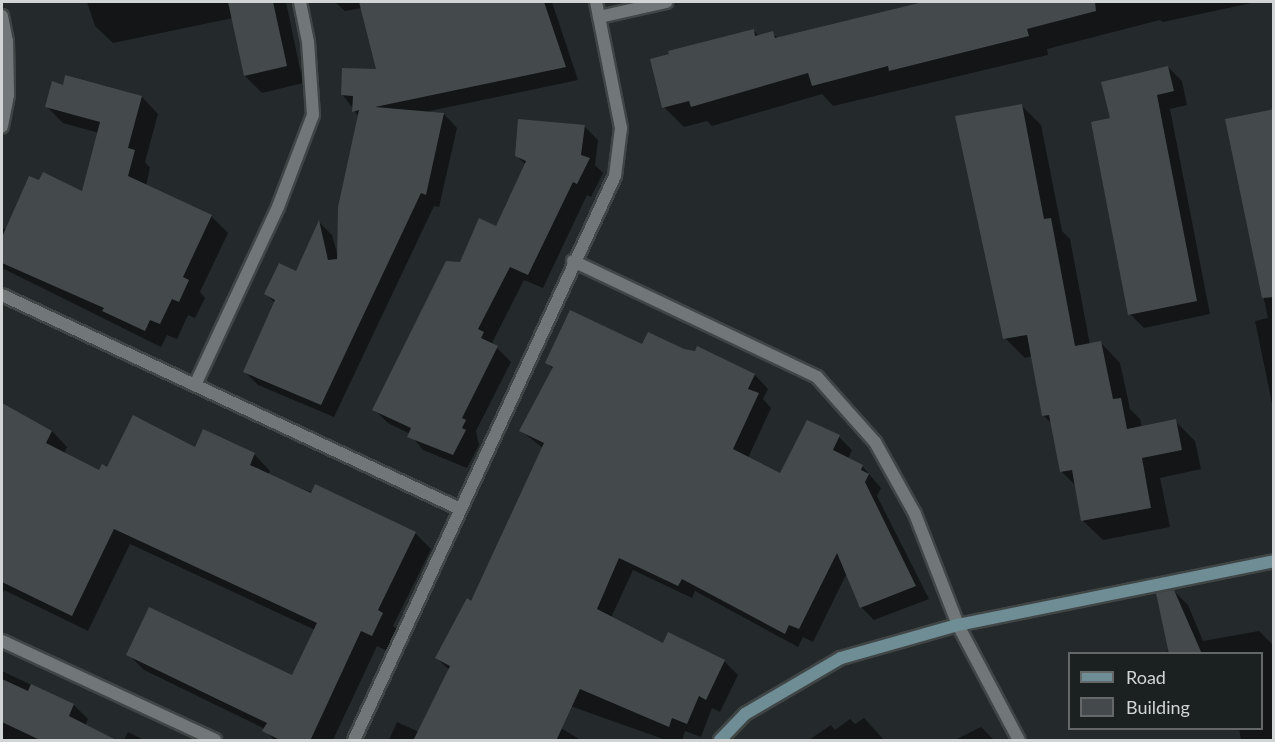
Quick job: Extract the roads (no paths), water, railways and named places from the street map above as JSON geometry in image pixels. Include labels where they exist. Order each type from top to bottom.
[{"type":"street","points":[[195,385],[278,207],[313,115],[308,42],[300,2]]},
{"type":"street","points":[[354,741],[458,508],[615,176],[621,128],[596,2]]},
{"type":"street","points":[[599,17],[666,2]]},
{"type":"street","points":[[2,16],[7,41],[8,95],[2,126]]},
{"type":"street","points":[[573,261],[817,377],[875,442],[915,514],[958,625],[1019,741]]},
{"type":"street","points":[[2,295],[458,508]]},
{"type":"street","points":[[720,741],[745,714],[841,658],[958,625],[1274,561]]},
{"type":"street","points":[[2,641],[215,741]]}]
